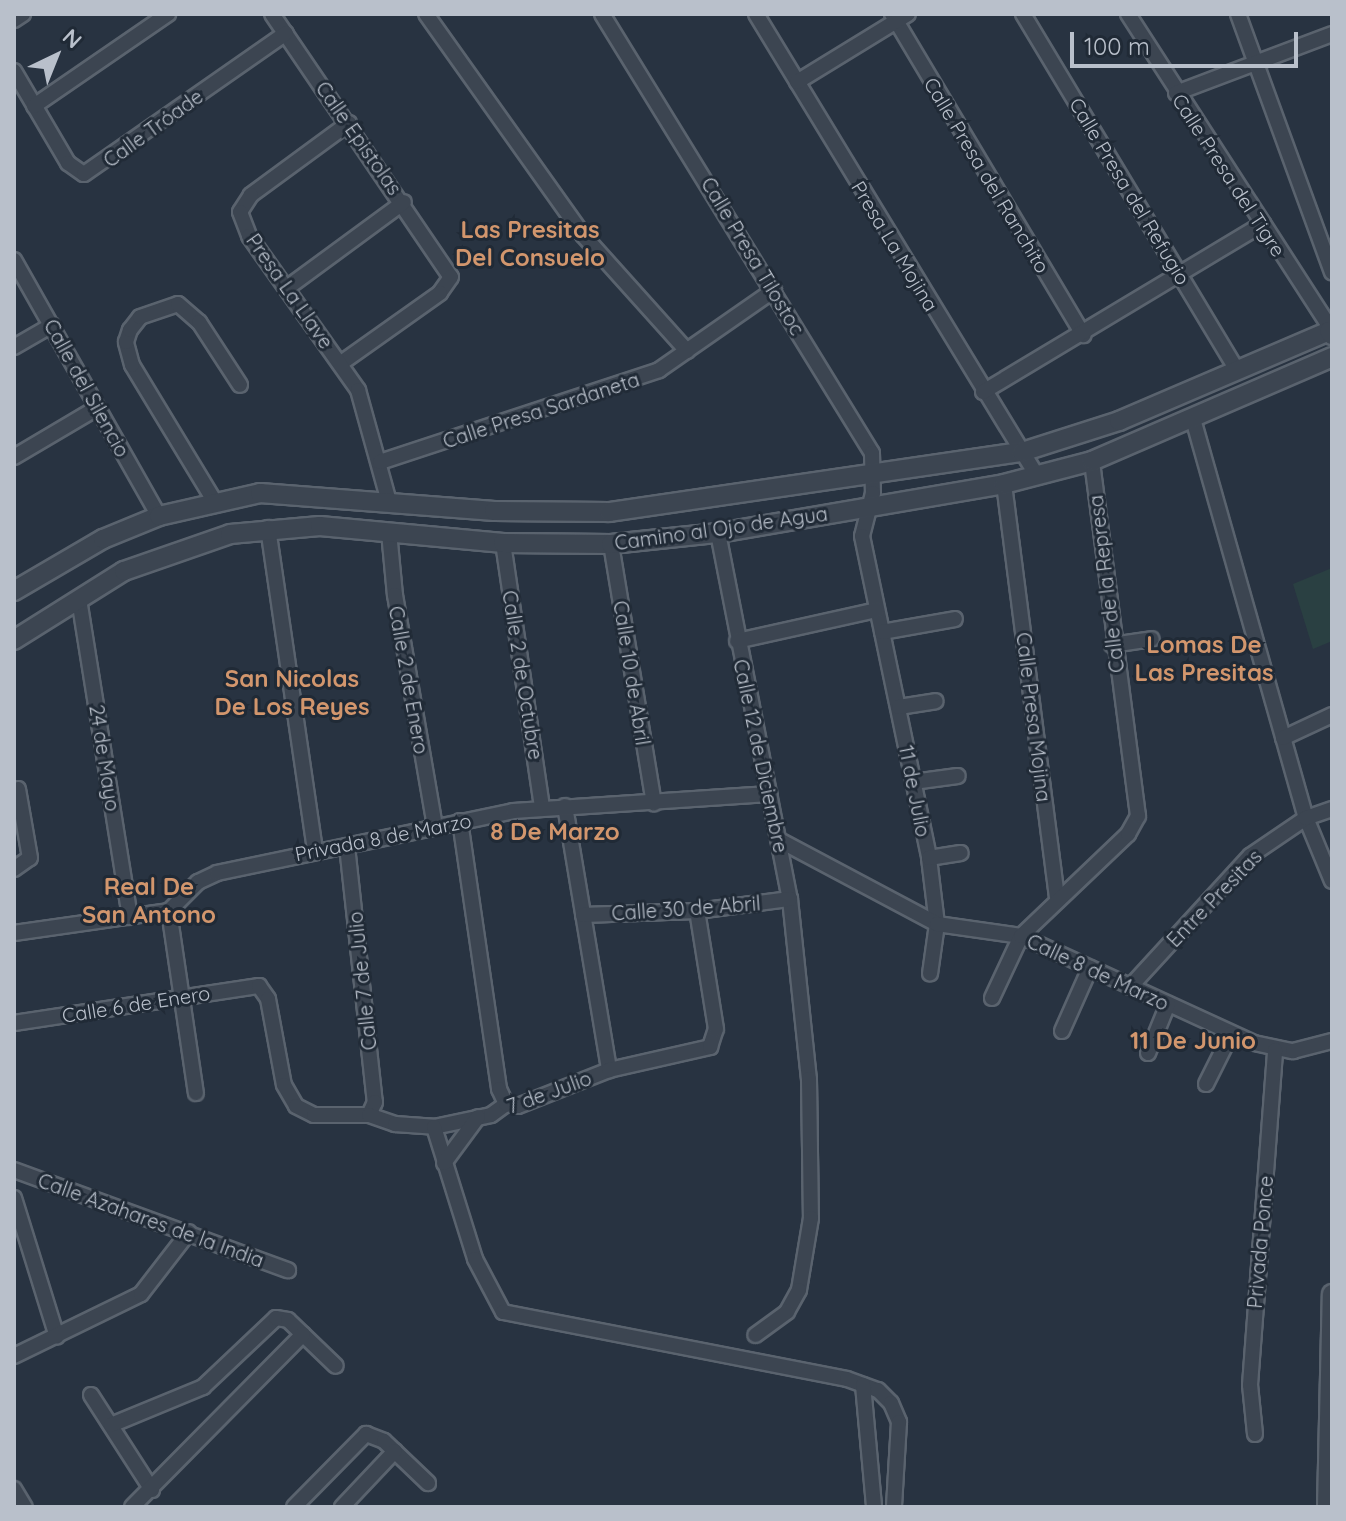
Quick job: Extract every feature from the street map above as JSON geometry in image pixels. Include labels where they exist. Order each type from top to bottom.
[{"type":"street","points":[[14,20],[23,14]]},
{"type":"street","points":[[34,106],[168,14]]},
{"type":"street","name":"Calle Epistolas","points":[[272,14],[446,262],[451,277],[440,293],[341,363]]},
{"type":"street","points":[[426,14],[583,235],[687,351]]},
{"type":"street","name":"Calle Presa Tilostoc","points":[[602,14],[872,453],[874,477],[869,507]]},
{"type":"street","name":"Presa La Mojina","points":[[756,14],[983,392],[1037,476]]},
{"type":"street","name":"Calle Presa del Refugio","points":[[1023,14],[1236,368]]},
{"type":"street","name":"Calle Presa del Tigre","points":[[1128,14],[1331,332]]},
{"type":"street","points":[[1238,14],[1332,272]]},
{"type":"street","points":[[797,82],[899,16]]},
{"type":"street","name":"Calle Presa del Ranchito","points":[[899,16],[1083,335]]},
{"type":"street","name":"Calle Tróade","points":[[14,71],[68,163],[84,174],[286,33]]},
{"type":"street","points":[[1176,93],[1332,34]]},
{"type":"street","name":"Presa La Llave","points":[[349,123],[251,195],[240,212],[249,236],[341,363],[369,417],[389,502]]},
{"type":"street","points":[[287,288],[404,202]]},
{"type":"street","points":[[983,392],[1083,335],[1263,224]]},
{"type":"street","name":"Calle del Silencio","points":[[14,260],[159,516]]},
{"type":"street","name":"Calle Presa Sardaneta","points":[[380,462],[588,397],[659,370],[774,290]]},
{"type":"street","points":[[215,502],[132,365],[126,342],[134,322],[160,307],[178,304],[199,322],[240,385]]},
{"type":"street","points":[[14,347],[52,325]]},
{"type":"street","name":"Camino al Ojo de Agua","points":[[14,591],[103,539],[159,516],[260,493],[494,511],[609,512],[874,477],[1022,452],[1119,421],[1236,368],[1331,332]]},
{"type":"street","name":"Camino al Ojo de Agua","points":[[14,640],[79,599],[174,549],[268,528],[320,526],[503,543],[611,544],[718,533],[1004,484],[1092,461],[1332,357]]},
{"type":"street","points":[[14,457],[97,408]]},
{"type":"street","points":[[1193,419],[1306,818],[1332,881]]},
{"type":"street","name":"Calle de la Represa","points":[[1057,897],[1136,825],[1136,802],[1112,645],[1092,461]]},
{"type":"street","name":"Calle Presa Mojina","points":[[1004,484],[1057,897]]},
{"type":"street","name":"11 de Julio","points":[[869,507],[862,536],[929,858],[937,924],[930,974]]},
{"type":"street","points":[[268,528],[315,852]]},
{"type":"street","name":"Calle 2 de Enero","points":[[389,532],[395,595],[435,827]]},
{"type":"street","name":"Calle 12 de Diciembre","points":[[718,533],[790,899],[809,1079],[811,1218],[799,1290],[787,1312],[755,1335]]},
{"type":"street","name":"Calle 2 de Octubre","points":[[503,543],[542,808]]},
{"type":"street","name":"Calle 10 de Abril","points":[[611,544],[654,803]]},
{"type":"street","name":"24 de Mayo","points":[[79,599],[130,917]]},
{"type":"street","points":[[737,641],[877,610]]},
{"type":"street","points":[[882,632],[955,619]]},
{"type":"street","points":[[1112,645],[1152,639]]},
{"type":"street","points":[[899,707],[936,701]]},
{"type":"street","points":[[1283,738],[1332,715]]},
{"type":"street","points":[[913,782],[958,776]]},
{"type":"street","points":[[14,869],[30,858],[18,789]]},
{"type":"street","name":"Privada 8 de Marzo","points":[[14,933],[169,911],[217,873],[460,821],[542,808],[769,794]]},
{"type":"street","points":[[565,806],[609,1070]]},
{"type":"street","name":"Entre Presitas","points":[[1130,987],[1250,856],[1306,818],[1332,809]]},
{"type":"street","points":[[460,821],[499,1089],[506,1104]]},
{"type":"street","name":"Calle 8 de Marzo","points":[[779,840],[937,924],[1021,936],[1231,1034],[1275,1050],[1332,1041]]},
{"type":"street","name":"Calle 7 de Julio","points":[[347,846],[375,1102],[369,1115]]},
{"type":"street","points":[[929,858],[961,853]]},
{"type":"street","points":[[992,998],[1021,936],[1057,897]]},
{"type":"street","name":"Calle 30 de Abril","points":[[583,915],[697,911],[790,899]]},
{"type":"street","points":[[169,911],[196,1093]]},
{"type":"street","name":"7 de Julio","points":[[259,986],[268,999],[289,1097],[314,1115],[369,1115],[395,1124],[434,1127],[478,1117],[506,1104],[518,1106],[609,1070],[704,1050],[714,1042],[716,1029],[697,911]]},
{"type":"street","points":[[1062,1031],[1090,968]]},
{"type":"street","name":"Calle 6 de Enero","points":[[14,1023],[259,986]]},
{"type":"street","points":[[1148,1053],[1168,1004]]},
{"type":"street","points":[[1206,1084],[1231,1034]]},
{"type":"street","name":"Privada Ponce","points":[[1255,1434],[1250,1385],[1275,1050]]},
{"type":"street","points":[[444,1163],[478,1117]]},
{"type":"street","points":[[434,1127],[475,1259],[503,1312],[863,1385],[891,1403],[899,1422],[894,1507]]},
{"type":"street","name":"Calle Azahares de la India","points":[[14,1170],[288,1270]]},
{"type":"street","name":"Calle Azahares de la India","points":[[14,1198],[57,1337]]},
{"type":"street","points":[[14,1356],[141,1294],[189,1232]]},
{"type":"street","points":[[1327,1507],[1332,1294]]},
{"type":"street","points":[[111,1425],[203,1387],[276,1318],[288,1320],[336,1366]]},
{"type":"street","points":[[132,1507],[303,1334]]},
{"type":"street","points":[[863,1385],[874,1507]]},
{"type":"street","points":[[91,1395],[152,1490]]},
{"type":"street","points":[[294,1507],[366,1434],[395,1451],[428,1483]]},
{"type":"street","points":[[342,1507],[395,1451]]},
{"type":"street","points":[[14,1489],[25,1507]]},
{"type":"green space","points":[[1332,568],[1332,641],[1313,649],[1293,584]]},
{"type":"district","name":"Las Presitas Del Consuelo","points":[[530,244]]},
{"type":"district","name":"Lomas De Las Presitas","points":[[1204,659]]},
{"type":"district","name":"San Nicolas De Los Reyes","points":[[292,693]]},
{"type":"district","name":"8 De Marzo","points":[[555,832]]},
{"type":"district","name":"Real De San Antono","points":[[149,901]]},
{"type":"district","name":"11 De Junio","points":[[1193,1041]]}]
